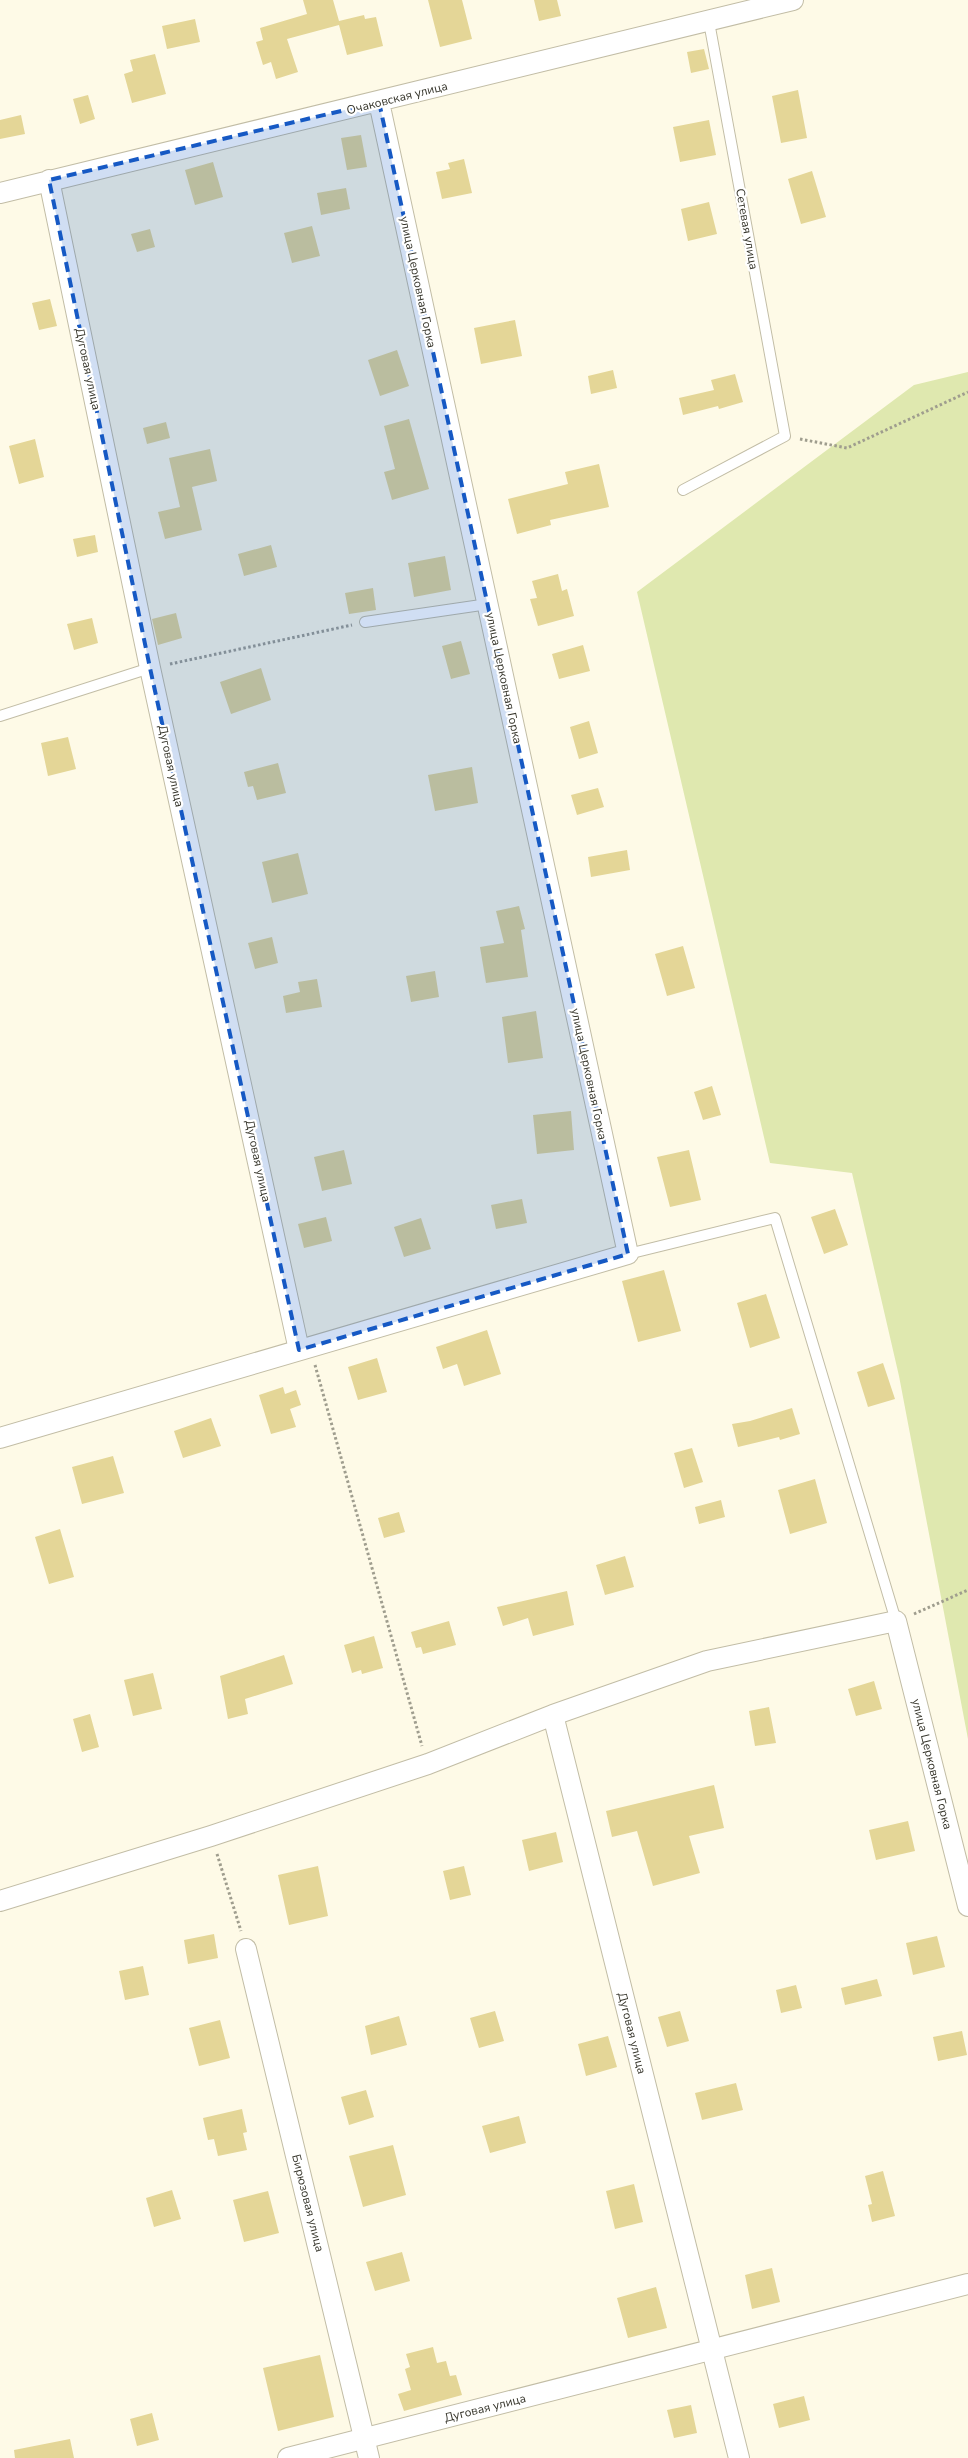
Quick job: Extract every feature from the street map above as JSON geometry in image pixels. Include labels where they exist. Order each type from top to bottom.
[{"type":"street","name":"Очаковская улица","points":[[0,194],[49,180],[380,102],[793,0]]},
{"type":"street","name":"улица Церковная Горка","points":[[380,102],[628,1254]]},
{"type":"street","name":"Дуговая улица","points":[[49,180],[150,668],[305,1349]]},
{"type":"street","points":[[0,1438],[628,1254]]},
{"type":"street","name":"улица Церковная Горка","points":[[896,1622],[968,1906]]},
{"type":"street","points":[[0,1901],[211,1836],[428,1764],[553,1715],[707,1661],[896,1622]]},
{"type":"street","name":"Дуговая улица","points":[[553,1715],[739,2458]]},
{"type":"street","name":"Бирюзовая улица","points":[[246,1949],[367,2448]]},
{"type":"street","name":"Дуговая улица","points":[[288,2458],[367,2448],[712,2350],[968,2284]]},
{"type":"lane","name":"Сетевая улица","points":[[709,22],[785,436]]},
{"type":"lane","points":[[683,490],[785,436]]},
{"type":"lane","points":[[365,622],[488,604]]},
{"type":"lane","points":[[0,716],[150,668]]},
{"type":"lane","points":[[628,1254],[775,1218],[896,1622]]},
{"type":"path","points":[[785,436],[847,448],[968,392]]},
{"type":"path","points":[[150,668],[365,622]]},
{"type":"path","points":[[305,1349],[428,1764]]},
{"type":"path","points":[[896,1622],[968,1590]]},
{"type":"path","points":[[211,1836],[246,1949]]},
{"type":"highlighted area","points":[[379,102],[628,1254],[299,1350],[150,668],[49,180]]},
{"type":"green space","points":[[968,372],[968,1739],[899,1376],[852,1173],[770,1163],[637,592],[914,385]]},
{"type":"building","points":[[303,0],[333,0],[339,21],[364,15],[365,19],[376,17],[383,46],[347,55],[339,25],[287,39],[298,72],[276,79],[271,62],[263,65],[256,42],[263,40],[260,28],[307,14]]},
{"type":"building","points":[[428,0],[462,0],[472,39],[440,47]]},
{"type":"building","points":[[534,0],[557,0],[561,16],[539,21]]},
{"type":"building","points":[[195,19],[200,42],[167,49],[162,26]]},
{"type":"building","points":[[704,49],[709,69],[691,73],[687,52]]},
{"type":"building","points":[[155,54],[166,94],[132,103],[124,74],[133,71],[130,60]]},
{"type":"building","points":[[798,90],[807,138],[781,143],[772,96]]},
{"type":"building","points":[[88,95],[95,119],[80,124],[73,99]]},
{"type":"building","points":[[21,115],[25,134],[0,139],[0,120]]},
{"type":"building","points":[[709,120],[716,155],[680,162],[673,127]]},
{"type":"building","points":[[361,135],[367,167],[347,170],[341,138]]},
{"type":"building","points":[[464,159],[472,193],[442,199],[436,172],[450,169],[448,163]]},
{"type":"building","points":[[213,162],[223,197],[195,205],[185,170]]},
{"type":"building","points":[[812,171],[826,217],[801,224],[788,179]]},
{"type":"building","points":[[346,188],[350,209],[321,215],[317,193]]},
{"type":"building","points":[[709,202],[717,234],[688,241],[681,209]]},
{"type":"building","points":[[312,226],[320,256],[292,263],[284,233]]},
{"type":"building","points":[[150,229],[155,247],[137,252],[131,234]]},
{"type":"building","points":[[50,299],[57,326],[39,330],[32,303]]},
{"type":"building","points":[[515,320],[522,356],[481,364],[474,328]]},
{"type":"building","points":[[397,350],[409,386],[380,396],[368,360]]},
{"type":"building","points":[[613,370],[617,388],[591,394],[588,376]]},
{"type":"building","points":[[735,374],[743,402],[719,409],[718,406],[683,415],[679,398],[714,390],[711,380]]},
{"type":"building","points":[[409,419],[429,489],[392,500],[384,472],[395,469],[384,426]]},
{"type":"building","points":[[166,422],[170,438],[147,444],[143,428]]},
{"type":"building","points":[[35,439],[44,477],[19,484],[9,446]]},
{"type":"building","points":[[210,449],[217,481],[192,487],[202,530],[165,539],[158,512],[180,507],[169,458]]},
{"type":"building","points":[[599,464],[609,507],[550,520],[551,525],[517,534],[508,499],[568,484],[565,472]]},
{"type":"building","points":[[95,535],[98,552],[77,557],[73,539]]},
{"type":"building","points":[[271,545],[277,567],[244,576],[238,554]]},
{"type":"building","points":[[445,556],[451,590],[414,597],[408,563]]},
{"type":"building","points":[[558,574],[562,591],[567,589],[574,616],[538,626],[530,599],[537,598],[532,581]]},
{"type":"building","points":[[373,588],[376,610],[349,614],[345,593]]},
{"type":"building","points":[[176,613],[182,638],[158,645],[152,619]]},
{"type":"building","points":[[92,618],[98,643],[74,650],[67,624]]},
{"type":"building","points":[[461,641],[470,674],[451,679],[442,646]]},
{"type":"building","points":[[583,645],[590,671],[559,679],[552,654]]},
{"type":"building","points":[[261,668],[271,700],[231,714],[220,682]]},
{"type":"building","points":[[589,721],[598,753],[579,759],[570,727]]},
{"type":"building","points":[[68,737],[76,769],[48,776],[41,743]]},
{"type":"building","points":[[278,763],[286,793],[257,800],[253,786],[248,787],[244,772]]},
{"type":"building","points":[[472,767],[478,803],[435,811],[428,775]]},
{"type":"building","points":[[598,788],[604,807],[577,815],[571,795]]},
{"type":"building","points":[[627,850],[630,870],[591,877],[588,857]]},
{"type":"building","points":[[298,853],[308,894],[272,903],[262,862]]},
{"type":"building","points":[[519,906],[525,929],[521,930],[528,977],[486,983],[480,947],[504,943],[496,911]]},
{"type":"building","points":[[272,937],[278,963],[255,969],[248,943]]},
{"type":"building","points":[[683,946],[695,988],[667,996],[655,954]]},
{"type":"building","points":[[435,971],[439,997],[411,1002],[406,976]]},
{"type":"building","points":[[317,979],[322,1007],[286,1013],[283,996],[300,992],[298,982]]},
{"type":"building","points":[[536,1011],[543,1058],[508,1063],[502,1017]]},
{"type":"building","points":[[712,1086],[721,1115],[703,1120],[694,1092]]},
{"type":"building","points":[[571,1111],[574,1150],[537,1154],[533,1115]]},
{"type":"building","points":[[344,1150],[352,1184],[322,1191],[314,1157]]},
{"type":"building","points":[[689,1150],[701,1200],[670,1207],[657,1157]]},
{"type":"building","points":[[522,1199],[527,1223],[496,1229],[491,1205]]},
{"type":"building","points":[[835,1209],[848,1245],[824,1254],[811,1217]]},
{"type":"building","points":[[326,1217],[332,1241],[304,1248],[298,1224]]},
{"type":"building","points":[[421,1218],[431,1249],[404,1257],[394,1227]]},
{"type":"building","points":[[664,1270],[681,1331],[638,1342],[622,1281]]},
{"type":"building","points":[[766,1294],[780,1338],[750,1348],[737,1303]]},
{"type":"building","points":[[487,1330],[501,1374],[464,1386],[457,1364],[443,1369],[436,1347]]},
{"type":"building","points":[[377,1358],[387,1392],[358,1400],[348,1367]]},
{"type":"building","points":[[883,1363],[895,1399],[868,1407],[857,1372]]},
{"type":"building","points":[[283,1387],[285,1394],[296,1390],[301,1405],[290,1409],[296,1427],[271,1434],[259,1395]]},
{"type":"building","points":[[792,1408],[800,1434],[780,1440],[779,1437],[738,1447],[732,1424],[750,1421]]},
{"type":"building","points":[[211,1418],[221,1446],[183,1458],[174,1431]]},
{"type":"building","points":[[692,1448],[703,1482],[684,1488],[674,1453]]},
{"type":"building","points":[[113,1456],[124,1493],[82,1504],[72,1467]]},
{"type":"building","points":[[815,1479],[827,1523],[790,1534],[778,1490]]},
{"type":"building","points":[[721,1500],[725,1517],[699,1524],[695,1507]]},
{"type":"building","points":[[399,1512],[405,1532],[384,1538],[378,1518]]},
{"type":"building","points":[[60,1529],[74,1577],[49,1584],[35,1537]]},
{"type":"building","points":[[625,1556],[634,1587],[605,1595],[596,1565]]},
{"type":"building","points":[[567,1591],[574,1625],[533,1636],[528,1618],[503,1626],[497,1607]]},
{"type":"building","points":[[449,1621],[456,1645],[423,1654],[421,1647],[416,1648],[411,1632]]},
{"type":"building","points":[[374,1636],[383,1668],[362,1674],[361,1670],[352,1673],[344,1645]]},
{"type":"building","points":[[284,1655],[293,1684],[245,1699],[248,1714],[228,1719],[220,1676]]},
{"type":"building","points":[[153,1673],[162,1709],[133,1716],[124,1680]]},
{"type":"building","points":[[874,1681],[882,1709],[856,1716],[848,1689]]},
{"type":"building","points":[[769,1707],[776,1743],[755,1746],[749,1711]]},
{"type":"building","points":[[90,1714],[99,1747],[82,1752],[73,1719]]},
{"type":"building","points":[[714,1785],[724,1828],[689,1836],[700,1873],[653,1886],[637,1831],[612,1837],[606,1811]]},
{"type":"building","points":[[908,1821],[915,1851],[876,1860],[869,1830]]},
{"type":"building","points":[[556,1832],[563,1862],[529,1871],[522,1840]]},
{"type":"building","points":[[318,1866],[328,1916],[289,1925],[278,1875]]},
{"type":"building","points":[[464,1866],[471,1895],[450,1900],[443,1871]]},
{"type":"building","points":[[214,1934],[218,1958],[188,1964],[184,1940]]},
{"type":"building","points":[[937,1936],[945,1967],[913,1975],[906,1943]]},
{"type":"building","points":[[143,1966],[149,1995],[125,2000],[119,1971]]},
{"type":"building","points":[[877,1979],[882,1996],[845,2005],[841,1988]]},
{"type":"building","points":[[796,1985],[802,2008],[781,2013],[776,1990]]},
{"type":"building","points":[[495,2011],[504,2041],[479,2048],[470,2018]]},
{"type":"building","points":[[680,2011],[689,2041],[667,2047],[658,2017]]},
{"type":"building","points":[[399,2016],[407,2045],[371,2055],[365,2026]]},
{"type":"building","points":[[220,2020],[230,2058],[199,2066],[189,2028]]},
{"type":"building","points":[[962,2031],[967,2055],[938,2061],[933,2037]]},
{"type":"building","points":[[608,2036],[617,2067],[586,2076],[578,2044]]},
{"type":"building","points":[[736,2083],[743,2110],[702,2120],[695,2093]]},
{"type":"building","points":[[366,2090],[374,2117],[349,2125],[341,2097]]},
{"type":"building","points":[[242,2109],[247,2132],[243,2133],[247,2150],[218,2156],[214,2139],[208,2140],[203,2118]]},
{"type":"building","points":[[519,2116],[526,2143],[490,2153],[482,2126]]},
{"type":"building","points":[[393,2145],[406,2195],[363,2207],[349,2156]]},
{"type":"building","points":[[883,2171],[895,2216],[872,2222],[868,2205],[872,2204],[865,2176]]},
{"type":"building","points":[[634,2184],[643,2222],[615,2229],[606,2191]]},
{"type":"building","points":[[172,2190],[181,2219],[154,2227],[146,2198]]},
{"type":"building","points":[[268,2191],[279,2233],[244,2242],[233,2200]]},
{"type":"building","points":[[402,2252],[410,2281],[375,2291],[366,2262]]},
{"type":"building","points":[[772,2268],[780,2302],[752,2309],[745,2275]]},
{"type":"building","points":[[656,2287],[667,2328],[628,2338],[617,2298]]},
{"type":"building","points":[[433,2347],[437,2363],[446,2361],[450,2376],[456,2375],[462,2395],[404,2411],[398,2394],[411,2390],[405,2369],[410,2367],[406,2354]]},
{"type":"building","points":[[320,2355],[334,2417],[278,2431],[263,2368]]},
{"type":"building","points":[[804,2396],[810,2420],[779,2428],[773,2404]]},
{"type":"building","points":[[691,2405],[697,2433],[674,2438],[667,2410]]},
{"type":"building","points":[[152,2413],[159,2440],[137,2446],[130,2419]]},
{"type":"building","points":[[70,2439],[74,2458],[15,2458],[14,2450]]}]
